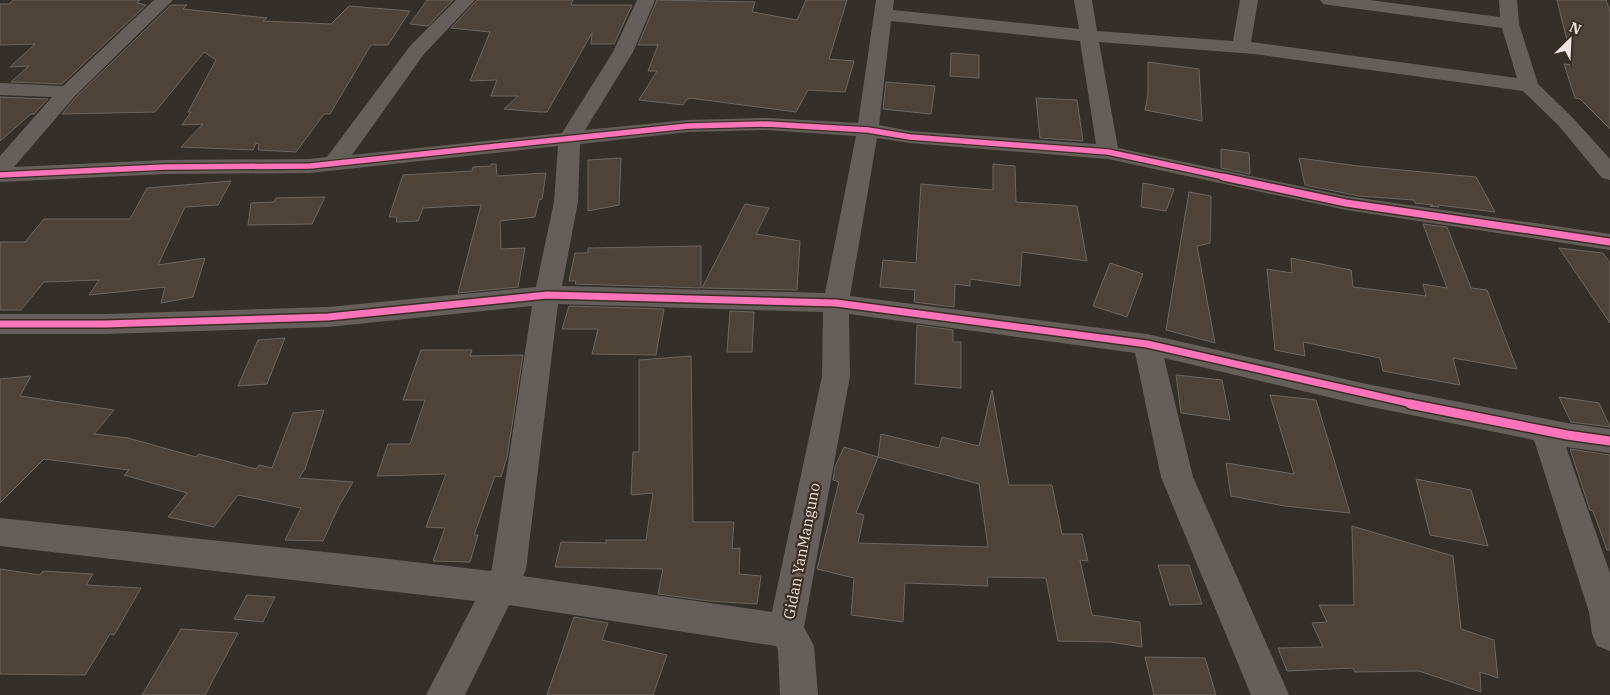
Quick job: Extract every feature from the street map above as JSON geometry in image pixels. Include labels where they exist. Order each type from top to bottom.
[{"type":"street","points":[[0,170],[68,92],[164,0]]},
{"type":"street","points":[[334,164],[417,50],[466,0]]},
{"type":"street","points":[[445,695],[509,570],[542,321],[566,202],[570,139],[623,52],[646,0]]},
{"type":"street","points":[[1083,0],[1108,152]]},
{"type":"street","points":[[1241,47],[1249,0]]},
{"type":"street","points":[[1329,0],[1510,24]]},
{"type":"street","points":[[1508,0],[1510,24],[1529,86],[1566,122],[1610,173]]},
{"type":"street","points":[[884,8],[1089,36],[1241,47],[1529,86]]},
{"type":"street","name":"Gidan YanManguno","points":[[0,532],[354,570],[500,588],[786,631],[836,376],[836,303],[868,130],[884,8]]},
{"type":"street","points":[[0,89],[68,92]]},
{"type":"street","points":[[0,175],[165,167],[334,164],[688,126],[767,124],[868,130],[910,137],[1108,152],[1346,203],[1610,242]]},
{"type":"street","points":[[0,324],[106,324],[328,317],[548,295],[836,303],[1147,344],[1362,394],[1546,431],[1610,441]]},
{"type":"street","points":[[1147,344],[1177,476],[1270,695]]},
{"type":"street","points":[[1546,431],[1606,612],[1610,634]]},
{"type":"street","points":[[786,631],[796,646],[798,695]]},
{"type":"building","points":[[13,0],[140,0],[137,3],[146,5],[62,84],[11,82],[29,66],[10,67],[35,44],[0,45],[0,4],[9,4]]},
{"type":"building","points":[[427,0],[453,0],[428,26],[410,24]]},
{"type":"building","points":[[477,0],[573,0],[571,5],[632,5],[614,44],[591,44],[592,33],[547,112],[540,112],[504,109],[518,96],[491,96],[497,80],[470,81],[490,32],[451,28]]},
{"type":"building","points":[[657,0],[755,2],[752,12],[797,20],[806,0],[847,0],[829,59],[854,61],[845,92],[808,90],[796,112],[690,98],[683,105],[639,100],[657,71],[648,71],[658,45],[638,45]]},
{"type":"building","points":[[1557,0],[1606,0],[1610,12],[1610,129],[1580,99],[1575,98],[1564,64],[1573,65]]},
{"type":"building","points":[[171,5],[187,5],[183,9],[267,18],[263,21],[331,24],[349,6],[410,11],[388,45],[371,45],[330,114],[324,114],[296,152],[258,150],[259,144],[256,143],[253,150],[181,147],[203,124],[182,125],[191,112],[188,112],[216,60],[204,52],[155,112],[62,114],[76,97]]},
{"type":"building","points":[[951,53],[979,55],[979,78],[950,76]]},
{"type":"building","points":[[1148,62],[1199,69],[1202,121],[1145,110],[1148,94]]},
{"type":"building","points":[[886,82],[935,86],[931,114],[883,109]]},
{"type":"building","points":[[0,97],[48,99],[34,114],[31,114],[0,141]]},
{"type":"building","points":[[1036,98],[1077,100],[1083,141],[1040,138]]},
{"type":"building","points":[[1221,149],[1249,153],[1250,174],[1221,168]]},
{"type":"building","points":[[621,158],[619,205],[588,211],[588,160]]},
{"type":"building","points":[[1299,158],[1358,166],[1476,177],[1495,212],[1438,205],[1439,207],[1430,206],[1433,205],[1415,203],[1414,200],[1359,196],[1305,185]]},
{"type":"building","points":[[491,164],[496,164],[497,176],[546,173],[542,199],[539,200],[535,217],[500,221],[501,249],[525,248],[518,287],[458,293],[481,205],[423,208],[418,221],[396,222],[397,217],[389,217],[403,175],[472,171],[473,167],[491,166]]},
{"type":"building","points":[[993,164],[1015,166],[1016,202],[1077,206],[1087,261],[1022,252],[1020,286],[970,279],[970,286],[955,284],[954,307],[914,302],[915,290],[880,287],[883,260],[916,263],[921,184],[993,190]]},
{"type":"building","points":[[231,181],[218,205],[185,207],[158,265],[205,258],[193,297],[161,303],[165,287],[89,295],[99,280],[44,282],[21,310],[0,310],[0,242],[25,242],[44,219],[130,219],[147,188]]},
{"type":"building","points":[[1143,183],[1174,189],[1166,211],[1141,207]]},
{"type":"building","points":[[1189,192],[1211,196],[1210,243],[1197,246],[1215,343],[1166,330]]},
{"type":"building","points":[[325,197],[312,224],[248,225],[251,203],[274,202],[276,198]]},
{"type":"building","points":[[745,204],[769,208],[756,234],[800,241],[797,290],[702,288]]},
{"type":"building","points":[[1423,224],[1447,227],[1471,288],[1487,290],[1517,369],[1453,358],[1460,385],[1383,371],[1380,358],[1303,342],[1305,356],[1275,350],[1267,269],[1292,273],[1291,258],[1351,270],[1353,287],[1426,296],[1423,284],[1447,288]]},
{"type":"building","points":[[701,246],[701,288],[575,284],[576,281],[569,281],[575,253],[588,253],[588,248]]},
{"type":"building","points":[[1559,248],[1603,253],[1610,263],[1610,323]]},
{"type":"building","points":[[1110,263],[1143,274],[1127,317],[1093,306]]},
{"type":"building","points":[[569,306],[664,309],[656,355],[592,354],[598,329],[562,329]]},
{"type":"building","points":[[730,311],[754,312],[752,352],[727,352]]},
{"type":"building","points":[[917,325],[953,330],[953,342],[961,342],[961,388],[915,384]]},
{"type":"building","points":[[285,338],[267,384],[238,386],[258,340]]},
{"type":"building","points":[[421,350],[472,350],[470,356],[523,355],[507,457],[501,477],[495,476],[474,535],[478,535],[470,562],[433,561],[445,528],[426,527],[446,474],[377,476],[388,444],[410,444],[425,400],[403,400]]},
{"type":"building","points":[[691,356],[693,522],[734,522],[732,549],[740,548],[739,574],[761,576],[757,604],[709,601],[658,594],[663,569],[555,567],[561,542],[606,543],[606,540],[646,540],[653,493],[631,495],[633,452],[639,452],[639,360]]},
{"type":"building","points":[[1176,375],[1222,380],[1230,420],[1181,413]]},
{"type":"building","points":[[31,376],[20,396],[114,410],[94,434],[128,438],[196,457],[199,454],[256,469],[259,465],[272,468],[293,413],[324,410],[305,469],[299,478],[353,482],[339,506],[323,541],[285,540],[301,508],[238,495],[214,527],[168,517],[187,493],[124,475],[129,470],[44,459],[0,503],[0,379]]},
{"type":"building","points":[[992,390],[1009,485],[1052,485],[1062,534],[1082,534],[1088,561],[1080,560],[1092,615],[1140,622],[1142,647],[1110,642],[1058,641],[1046,578],[987,577],[988,586],[905,583],[903,622],[851,615],[854,578],[817,569],[839,482],[833,480],[835,467],[844,447],[878,457],[881,434],[939,448],[942,437],[979,446]],"holes":[[[878,457],[979,484],[988,547],[858,543],[864,515],[856,513]]]},
{"type":"building","points":[[1270,395],[1316,400],[1350,513],[1285,506],[1231,496],[1226,463],[1294,474]]},
{"type":"building","points":[[1559,397],[1599,403],[1610,427],[1571,422]]},
{"type":"building","points":[[1570,449],[1610,455],[1610,550],[1607,550],[1593,511],[1590,510]]},
{"type":"building","points":[[1416,479],[1471,490],[1488,546],[1430,535]]},
{"type":"building","points":[[1352,526],[1453,556],[1461,629],[1494,640],[1498,678],[1480,672],[1481,692],[1419,671],[1355,672],[1353,668],[1287,671],[1278,648],[1323,647],[1312,623],[1327,622],[1319,605],[1354,605]]},
{"type":"building","points":[[1158,565],[1189,565],[1202,604],[1170,605]]},
{"type":"building","points":[[0,569],[40,575],[43,571],[93,574],[86,585],[141,588],[114,635],[110,634],[85,675],[0,674]]},
{"type":"building","points":[[247,595],[275,597],[263,622],[234,619]]},
{"type":"building","points":[[574,617],[608,623],[602,640],[667,655],[653,695],[547,695]]},
{"type":"building","points":[[181,629],[238,633],[205,695],[142,695]]},
{"type":"building","points":[[1145,657],[1205,658],[1216,695],[1154,695]]},
{"type":"cycle path","points":[[0,175],[165,167],[310,166],[688,126],[767,124],[868,130],[910,137],[1108,152],[1346,203],[1610,242]]},
{"type":"cycle path","points":[[0,324],[105,324],[328,317],[547,295],[836,303],[1147,344],[1362,394],[1567,435],[1610,441]]}]
